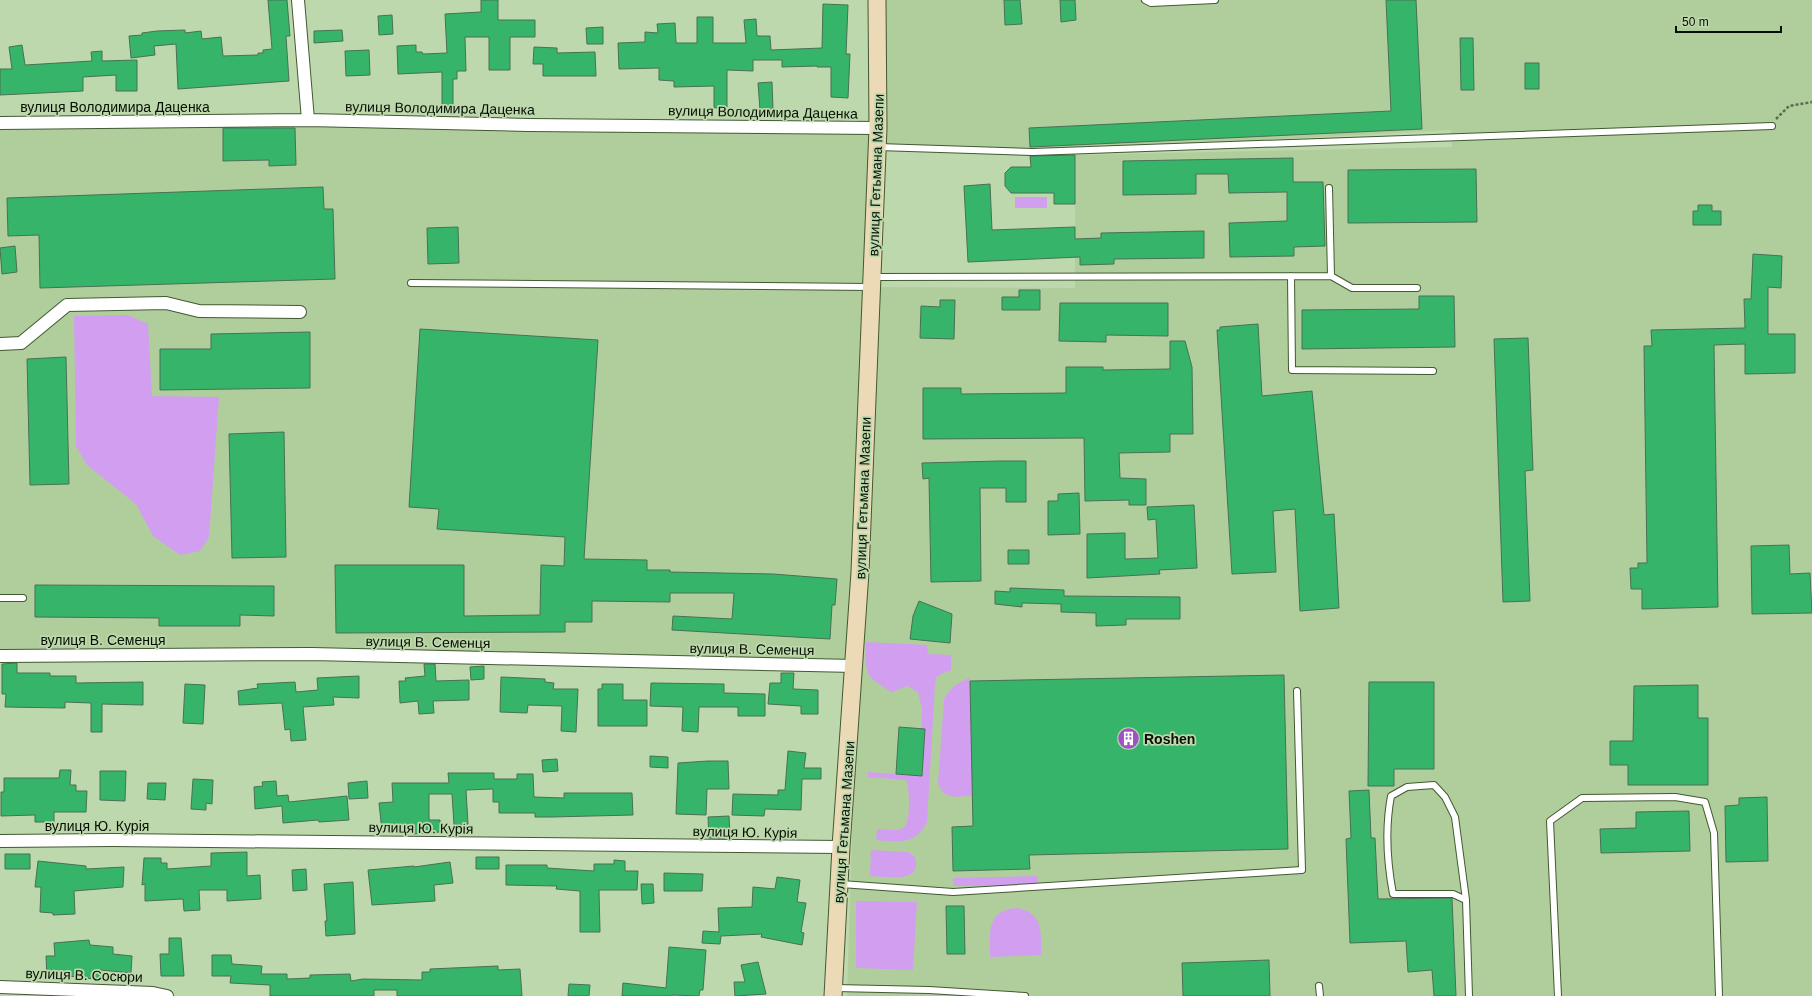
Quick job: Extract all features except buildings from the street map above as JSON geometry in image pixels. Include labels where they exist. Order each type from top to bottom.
[{"type":"street","points":[[298,0],[308,120]]},
{"type":"street","name":"вулиця Гетьмана Мазепи","points":[[834,992],[842,848],[855,666],[878,147],[877,0]]},
{"type":"street","name":"вулиця Володимира Даценка","points":[[0,123],[308,120],[528,125],[878,128]]},
{"type":"street","points":[[0,344],[21,343],[67,305],[166,303],[199,311],[300,312]]},
{"type":"street","name":"вулиця В. Семенця","points":[[0,656],[311,654],[855,666]]},
{"type":"street","name":"вулиця Ю. Курія","points":[[0,842],[120,840],[842,848]]},
{"type":"street","name":"вулиця В. Сосюри","points":[[0,987],[167,996]]},
{"type":"lane","points":[[1145,0],[1151,3],[1215,0]]},
{"type":"lane","points":[[878,147],[1033,152],[1772,126]]},
{"type":"lane","points":[[1329,188],[1331,276]]},
{"type":"lane","points":[[1291,276],[1292,370],[1433,371]]},
{"type":"lane","points":[[411,283],[872,282],[1331,276],[1352,288],[1417,288]]},
{"type":"lane","points":[[0,598],[23,598]]},
{"type":"lane","points":[[841,884],[953,892],[1302,870],[1297,691]]},
{"type":"lane","points":[[1466,900],[1453,894],[1393,894],[1390,877],[1387,818],[1391,796],[1407,787],[1434,786],[1445,797],[1455,817],[1466,900],[1469,996]]},
{"type":"lane","points":[[1558,996],[1550,821],[1582,798],[1675,797],[1705,802],[1714,833],[1719,996]]},
{"type":"lane","points":[[1319,986],[1320,996]]},
{"type":"lane","points":[[834,992],[929,990],[1025,996]]},
{"type":"path","points":[[1772,126],[1777,117],[1789,106],[1812,102]]},
{"type":"shaded area","points":[[877,0],[1812,0],[1812,996],[847,996],[860,577],[845,659],[339,650],[0,650],[0,130],[308,122],[878,128]],"holes":[[[1451,130],[1452,147],[1075,155],[1075,288],[872,287],[878,147],[1033,152]]]},
{"type":"shaded area","points":[[1015,197],[1047,197],[1047,208],[1015,208]]},
{"type":"shaded area","points":[[128,315],[148,324],[152,396],[219,397],[209,537],[200,551],[180,555],[153,536],[136,504],[87,465],[76,446],[74,316]]},
{"type":"shaded area","points":[[866,642],[927,645],[928,654],[951,655],[951,670],[937,676],[935,684],[927,822],[917,835],[906,840],[876,840],[877,829],[897,830],[906,825],[909,806],[906,780],[868,777],[868,772],[922,776],[925,729],[922,729],[922,709],[918,692],[907,686],[892,692],[871,678],[866,668]]},
{"type":"shaded area","points":[[970,678],[973,796],[957,797],[944,793],[938,783],[944,699],[955,686]]},
{"type":"shaded area","points":[[871,850],[908,852],[915,857],[916,866],[914,872],[902,877],[870,876]]},
{"type":"shaded area","points":[[1038,876],[1038,886],[953,886],[953,878]]},
{"type":"shaded area","points":[[856,901],[917,902],[913,970],[856,968]]},
{"type":"shaded area","points":[[1017,908],[1032,914],[1036,919],[1041,932],[1041,955],[990,957],[990,931],[995,918],[1000,913]]},
{"type":"place","name":"Roshen","points":[[1129,739]]}]
